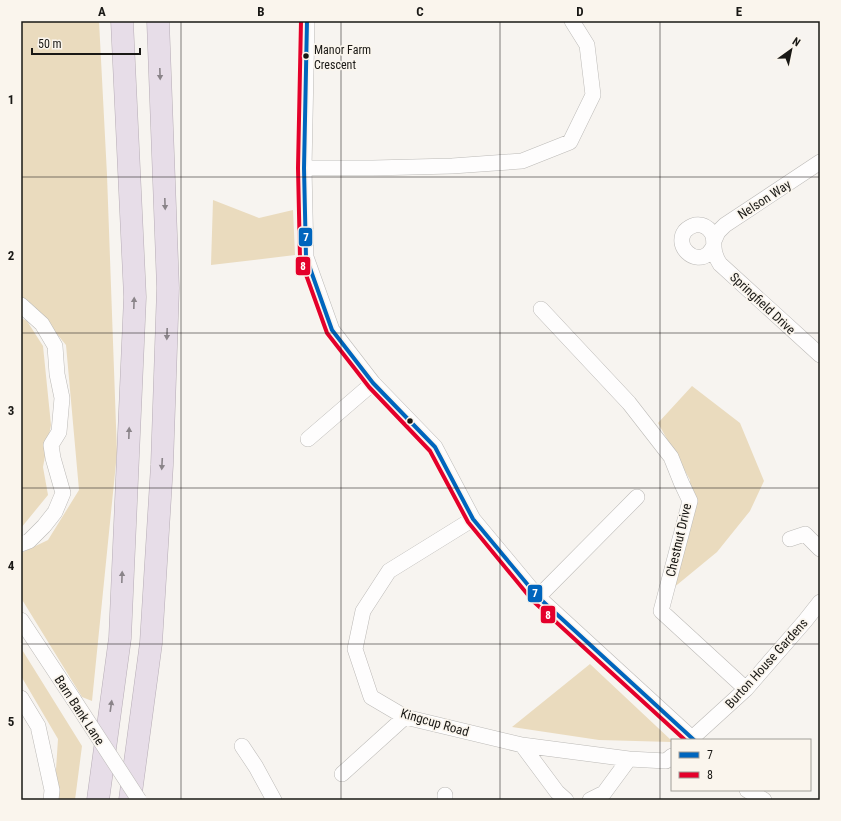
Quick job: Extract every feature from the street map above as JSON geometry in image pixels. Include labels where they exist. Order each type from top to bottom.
[{"type":"highway","points":[[98,800],[120,638],[134,297],[122,21]]},
{"type":"highway","points":[[130,800],[151,643],[162,465],[168,288],[158,21]]},
{"type":"street","points":[[307,21],[304,168],[306,257],[332,330],[374,383],[435,447],[473,519],[538,597],[692,739]]},
{"type":"street","points":[[304,168],[452,166],[522,161],[570,142],[593,95],[587,45],[572,21]]},
{"type":"street","name":"Nelson Way","points":[[714,244],[718,232],[725,225],[820,162]]},
{"type":"street","name":"Springfield Drive","points":[[714,244],[715,256],[720,264],[820,356]]},
{"type":"street","points":[[21,305],[42,324],[55,346],[62,398],[59,432],[51,444],[53,458],[63,493],[55,512],[44,526],[28,541],[21,544]]},
{"type":"street","name":"Chestnut Drive","points":[[541,309],[629,403],[671,457],[690,501],[661,611],[746,689]]},
{"type":"street","points":[[308,439],[374,383]]},
{"type":"street","points":[[538,597],[637,497]]},
{"type":"street","name":"Kingcup Road","points":[[473,519],[389,571],[363,612],[355,649],[371,697],[405,717],[522,744],[628,759],[666,761],[671,757]]},
{"type":"street","points":[[790,539],[805,534],[820,549]]},
{"type":"street","name":"Burton House Gardens","points":[[692,739],[746,689],[820,602]]},
{"type":"street","name":"Barn Bank Lane","points":[[21,620],[139,800]]},
{"type":"street","points":[[21,698],[38,726],[52,790],[51,800]]},
{"type":"street","points":[[342,774],[405,717]]},
{"type":"street","points":[[522,744],[557,792],[566,800]]},
{"type":"street","points":[[242,746],[256,767],[274,800]]},
{"type":"street","points":[[590,800],[604,793],[628,759]]},
{"type":"street","points":[[749,791],[764,800]]},
{"type":"shaded area","points":[[21,21],[99,21],[107,175],[117,453],[92,701],[82,697],[21,598],[21,553],[48,540],[79,490],[66,345],[34,306],[21,299]]},
{"type":"shaded area","points":[[213,200],[259,218],[293,210],[295,255],[211,265]]},
{"type":"shaded area","points":[[21,318],[27,321],[43,346],[51,425],[43,467],[48,495],[21,528]]},
{"type":"shaded area","points":[[692,386],[740,423],[764,481],[750,511],[717,552],[672,589],[690,501],[690,480],[658,423]]},
{"type":"shaded area","points":[[21,648],[82,746],[75,800],[54,800],[58,739],[21,676]]},
{"type":"shaded area","points":[[590,664],[671,740],[671,742],[599,740],[512,727]]},
{"type":"transit line","name":"8","points":[[301,21],[298,168],[300,258],[327,333],[369,387],[430,451],[468,522],[533,601],[684,739]]},
{"type":"transit line","name":"7","points":[[307,21],[304,168],[306,257],[332,330],[373,383],[435,447],[473,519],[538,597],[693,739]]},
{"type":"place","name":"Manor Farm Crescent","points":[[306,56]]}]
